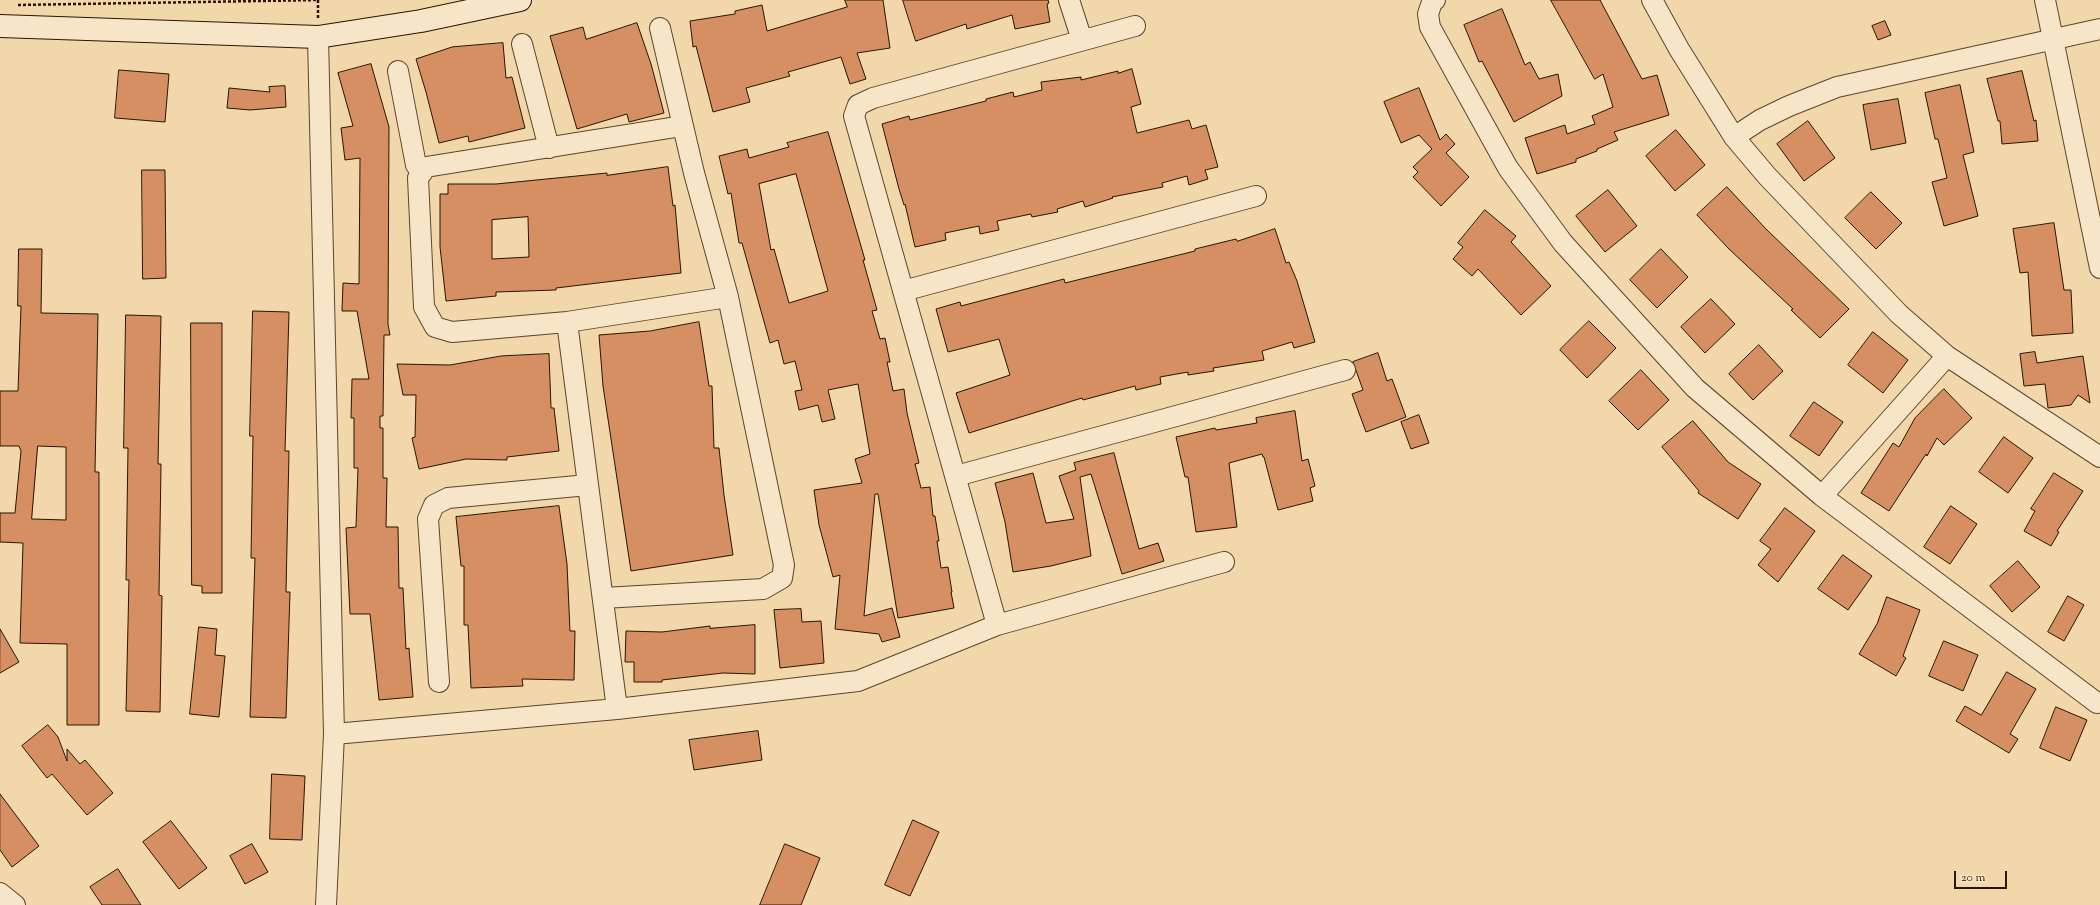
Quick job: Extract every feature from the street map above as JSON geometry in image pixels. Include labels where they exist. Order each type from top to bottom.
[{"type":"street","points":[[0,26],[318,37],[421,21],[520,0]]},
{"type":"street","points":[[1070,0],[1082,40]]},
{"type":"street","points":[[1435,0],[1432,2],[1428,14],[1430,27],[1508,168],[1563,244],[1694,388],[1822,496],[2097,703]]},
{"type":"street","points":[[1652,0],[1679,49],[1734,137],[1767,176],[1899,314],[1948,356],[2100,457]]},
{"type":"street","points":[[2045,0],[2100,268]]},
{"type":"street","points":[[997,625],[854,116],[858,105],[873,98],[1134,26]]},
{"type":"street","points":[[603,598],[763,589],[782,578],[784,565],[728,297],[682,126],[660,28]]},
{"type":"street","points":[[1734,137],[1760,120],[1789,106],[1837,88],[2053,38],[2100,29]]},
{"type":"street","points":[[318,37],[334,734],[326,905]]},
{"type":"street","points":[[522,44],[549,148]]},
{"type":"street","points":[[398,71],[416,165],[422,172]]},
{"type":"street","points":[[682,126],[426,167],[418,178],[424,307],[435,328],[452,332],[567,322],[728,297]]},
{"type":"street","points":[[903,291],[1256,196]]},
{"type":"street","points":[[567,322],[617,709]]},
{"type":"street","points":[[1822,496],[1948,356]]},
{"type":"street","points":[[956,476],[1345,370]]},
{"type":"street","points":[[439,682],[428,519],[434,505],[448,498],[588,485]]},
{"type":"street","points":[[334,734],[617,709],[858,681],[997,625],[1224,562]]},
{"type":"street","points":[[0,893],[15,905]]},
{"type":"path","points":[[15,5],[319,0]]},
{"type":"building","points":[[845,0],[883,0],[890,48],[857,53],[866,79],[850,84],[841,57],[788,72],[790,76],[746,88],[750,102],[713,112],[696,46],[693,47],[690,21],[735,14],[735,11],[762,5],[767,31],[847,7]]},
{"type":"building","points":[[903,0],[1048,0],[1049,3],[1047,4],[1050,22],[1015,29],[1012,15],[967,29],[966,24],[916,41]]},
{"type":"building","points":[[1551,0],[1600,0],[1642,79],[1657,75],[1669,115],[1614,132],[1618,140],[1597,149],[1597,151],[1576,159],[1576,162],[1537,174],[1525,138],[1565,125],[1567,134],[1595,124],[1592,116],[1613,107],[1603,74],[1595,79]]},
{"type":"building","points":[[1502,9],[1525,65],[1530,62],[1539,79],[1558,74],[1562,96],[1514,122],[1482,61],[1479,62],[1464,25]]},
{"type":"building","points":[[1885,21],[1891,35],[1878,40],[1872,26]]},
{"type":"building","points":[[637,23],[651,64],[664,113],[629,122],[627,114],[577,129],[550,36],[583,27],[586,39]]},
{"type":"building","points":[[503,43],[506,78],[512,77],[525,128],[469,142],[468,136],[439,143],[416,59],[452,47]]},
{"type":"building","points":[[371,64],[389,127],[388,324],[390,335],[384,335],[383,416],[380,416],[380,428],[383,428],[383,478],[387,478],[386,527],[398,527],[399,588],[403,588],[406,649],[409,648],[413,697],[379,700],[370,614],[350,614],[346,528],[356,527],[358,468],[354,468],[354,418],[351,418],[352,379],[369,379],[357,311],[342,311],[343,283],[359,284],[360,158],[345,160],[341,128],[353,126],[338,73]]},
{"type":"building","points":[[1132,69],[1141,104],[1131,107],[1137,133],[1189,120],[1192,129],[1206,125],[1218,167],[1205,170],[1208,179],[1189,185],[1187,176],[1162,183],[1163,187],[1112,197],[1113,198],[1085,207],[1083,201],[1057,209],[1058,212],[1032,217],[1031,214],[997,221],[999,230],[980,234],[979,226],[945,233],[946,240],[915,247],[905,204],[904,205],[899,189],[882,124],[909,116],[910,120],[986,101],[986,99],[1013,92],[1014,97],[1042,90],[1041,82],[1081,77],[1081,80]]},
{"type":"building","points":[[119,70],[169,74],[165,122],[115,118]]},
{"type":"building","points":[[2022,71],[2034,121],[2036,120],[2038,141],[2002,144],[2000,121],[1998,121],[1987,79]]},
{"type":"building","points":[[1960,85],[1974,152],[1963,155],[1978,216],[1944,226],[1932,182],[1947,178],[1938,139],[1935,139],[1925,93]]},
{"type":"building","points":[[285,86],[286,107],[250,110],[227,108],[229,88],[270,92],[269,87]]},
{"type":"building","points":[[1419,88],[1440,140],[1446,134],[1455,144],[1446,153],[1469,177],[1441,206],[1413,177],[1418,172],[1413,167],[1432,149],[1419,135],[1401,143],[1384,102]]},
{"type":"building","points":[[1898,99],[1906,143],[1871,150],[1863,105]]},
{"type":"building","points":[[1808,121],[1835,158],[1804,181],[1777,144]]},
{"type":"building","points":[[1676,130],[1705,165],[1675,191],[1646,156]]},
{"type":"building","points":[[828,132],[865,260],[863,260],[877,310],[872,311],[880,339],[885,338],[890,362],[887,362],[893,391],[904,389],[907,413],[919,463],[915,464],[921,488],[930,487],[933,516],[935,516],[939,541],[937,541],[941,568],[948,567],[954,608],[898,618],[878,494],[875,494],[864,616],[892,608],[900,637],[882,642],[879,634],[835,629],[840,575],[833,577],[819,525],[814,490],[862,483],[855,459],[870,454],[858,384],[828,390],[835,419],[822,422],[818,405],[799,410],[795,391],[802,390],[795,361],[784,364],[778,340],[770,343],[742,243],[739,243],[731,193],[728,194],[719,156],[747,149],[749,158],[789,147],[787,143]],"holes":[[[796,174],[828,291],[789,303],[774,249],[771,250],[759,184]]]},
{"type":"building","points":[[668,167],[673,206],[675,205],[681,273],[556,288],[556,290],[496,292],[496,296],[446,301],[440,247],[440,194],[448,194],[448,184],[496,184],[607,173],[607,175]],"holes":[[[528,217],[529,257],[492,259],[492,220]]]},
{"type":"building","points":[[142,170],[165,170],[166,278],[143,279]]},
{"type":"building","points":[[1727,187],[1766,229],[1849,309],[1820,338],[1791,310],[1793,309],[1729,249],[1697,215]]},
{"type":"building","points":[[1608,190],[1637,226],[1605,252],[1576,216]]},
{"type":"building","points":[[1871,192],[1902,223],[1876,249],[1845,218]]},
{"type":"building","points":[[1485,210],[1516,236],[1511,242],[1551,286],[1521,315],[1478,269],[1472,276],[1453,259],[1463,247],[1458,243]]},
{"type":"building","points":[[2054,223],[2064,290],[2071,290],[2073,333],[2032,336],[2028,272],[2020,273],[2013,229]]},
{"type":"building","points":[[1275,229],[1286,263],[1289,262],[1297,281],[1315,342],[1294,348],[1292,342],[1262,351],[1264,360],[1213,368],[1214,371],[1188,375],[1188,372],[1160,377],[1161,384],[1136,390],[1135,386],[1083,400],[1082,398],[969,433],[956,393],[1010,375],[999,339],[948,352],[936,309],[960,302],[961,306],[1064,279],[1065,283],[1195,251],[1195,249],[1236,239],[1237,241]]},
{"type":"building","points":[[19,249],[42,249],[41,313],[98,314],[95,472],[99,472],[99,725],[67,725],[67,644],[20,643],[23,543],[0,542],[0,513],[15,513],[21,451],[19,446],[0,446],[0,391],[18,391],[21,306],[18,306]],"holes":[[[38,446],[66,447],[66,520],[32,519]]]},
{"type":"building","points":[[1661,249],[1688,277],[1657,308],[1630,280]]},
{"type":"building","points":[[1711,299],[1735,324],[1705,353],[1681,327]]},
{"type":"building","points":[[253,311],[289,312],[285,451],[289,451],[286,592],[290,592],[286,718],[250,717],[255,558],[251,558],[253,436],[250,436]]},
{"type":"building","points":[[126,315],[161,316],[158,464],[161,464],[159,595],[162,596],[160,712],[126,711],[129,580],[126,580],[128,448],[124,448]]},
{"type":"building","points":[[1589,321],[1616,348],[1587,378],[1560,350]]},
{"type":"building","points":[[699,322],[709,386],[712,386],[714,448],[719,448],[733,555],[631,571],[603,386],[599,335],[650,331]]},
{"type":"building","points":[[191,323],[222,323],[222,593],[202,593],[202,586],[192,585]]},
{"type":"building","points":[[1873,332],[1908,360],[1883,393],[1848,365]]},
{"type":"building","points":[[1759,345],[1783,371],[1753,400],[1729,374]]},
{"type":"building","points":[[2035,352],[2037,363],[2083,356],[2090,403],[2078,395],[2071,405],[2048,408],[2045,384],[2024,386],[2020,354]]},
{"type":"building","points":[[1378,353],[1387,381],[1392,379],[1406,417],[1366,432],[1352,394],[1363,390],[1353,362]]},
{"type":"building","points":[[549,354],[551,408],[554,408],[559,451],[507,457],[507,460],[466,459],[419,469],[412,438],[415,437],[416,395],[403,395],[397,364],[450,365],[501,356]]},
{"type":"building","points":[[1641,370],[1669,400],[1638,430],[1609,401]]},
{"type":"building","points":[[1944,389],[1972,418],[1944,445],[1937,438],[1927,456],[1926,454],[1889,511],[1861,493],[1893,443],[1899,447],[1915,418]]},
{"type":"building","points":[[1814,402],[1843,422],[1819,456],[1790,436]]},
{"type":"building","points":[[1295,411],[1302,461],[1308,459],[1315,486],[1310,488],[1313,501],[1278,510],[1262,454],[1229,463],[1237,527],[1196,532],[1188,477],[1185,477],[1176,437],[1215,428],[1216,430],[1257,423],[1256,418]]},
{"type":"building","points":[[1419,415],[1429,443],[1411,449],[1401,422]]},
{"type":"building","points":[[1693,421],[1728,462],[1761,484],[1738,519],[1698,493],[1699,491],[1662,447]]},
{"type":"building","points":[[2004,437],[2033,458],[2008,493],[1979,472]]},
{"type":"building","points":[[1114,453],[1139,549],[1158,543],[1164,561],[1122,574],[1091,474],[1080,477],[1091,556],[1051,566],[1013,572],[1005,522],[995,483],[1033,473],[1046,523],[1074,519],[1059,476],[1076,470],[1074,463]]},
{"type":"building","points":[[2054,473],[2083,491],[2057,531],[2059,532],[2051,546],[2024,531],[2035,511],[2031,509]]},
{"type":"building","points":[[559,506],[567,564],[570,631],[575,631],[574,680],[522,679],[523,686],[471,688],[468,625],[464,625],[464,566],[461,566],[456,517]]},
{"type":"building","points":[[1951,506],[1977,524],[1950,564],[1924,547]]},
{"type":"building","points":[[1785,508],[1815,531],[1778,582],[1758,565],[1771,549],[1760,541]]},
{"type":"building","points":[[1843,555],[1872,576],[1848,610],[1818,589]]},
{"type":"building","points":[[2018,561],[2040,587],[2012,612],[1990,586]]},
{"type":"building","points":[[2068,596],[2084,605],[2064,641],[2048,632]]},
{"type":"building","points":[[1887,597],[1920,610],[1903,656],[1906,658],[1896,676],[1859,654],[1877,624]]},
{"type":"building","points":[[801,609],[802,622],[821,621],[824,663],[780,668],[774,610]]},
{"type":"building","points":[[755,625],[755,674],[723,673],[662,680],[662,682],[634,682],[634,662],[625,662],[626,631],[662,632],[710,626],[710,628]]},
{"type":"building","points":[[199,627],[217,629],[215,655],[225,656],[219,717],[190,714]]},
{"type":"building","points":[[0,629],[19,662],[0,673]]},
{"type":"building","points":[[1944,641],[1978,655],[1963,691],[1929,676]]},
{"type":"building","points":[[2007,672],[2036,689],[2010,734],[2018,739],[2009,753],[1956,721],[1965,706],[1981,715]]},
{"type":"building","points":[[2056,707],[2087,720],[2070,761],[2040,748]]},
{"type":"building","points":[[48,725],[58,737],[67,761],[67,749],[80,764],[85,760],[113,793],[87,815],[52,774],[47,778],[22,746]]},
{"type":"building","points":[[758,731],[762,760],[694,770],[689,740]]},
{"type":"building","points":[[272,774],[305,776],[302,840],[270,839]]},
{"type":"building","points":[[0,794],[39,846],[12,867],[0,850]]},
{"type":"building","points":[[913,820],[939,832],[910,896],[885,885]]},
{"type":"building","points":[[171,821],[207,868],[179,889],[143,842]]},
{"type":"building","points":[[252,844],[268,872],[245,884],[230,856]]},
{"type":"building","points":[[785,844],[820,858],[801,905],[760,905]]},
{"type":"building","points":[[118,869],[141,905],[102,905],[90,887]]}]
